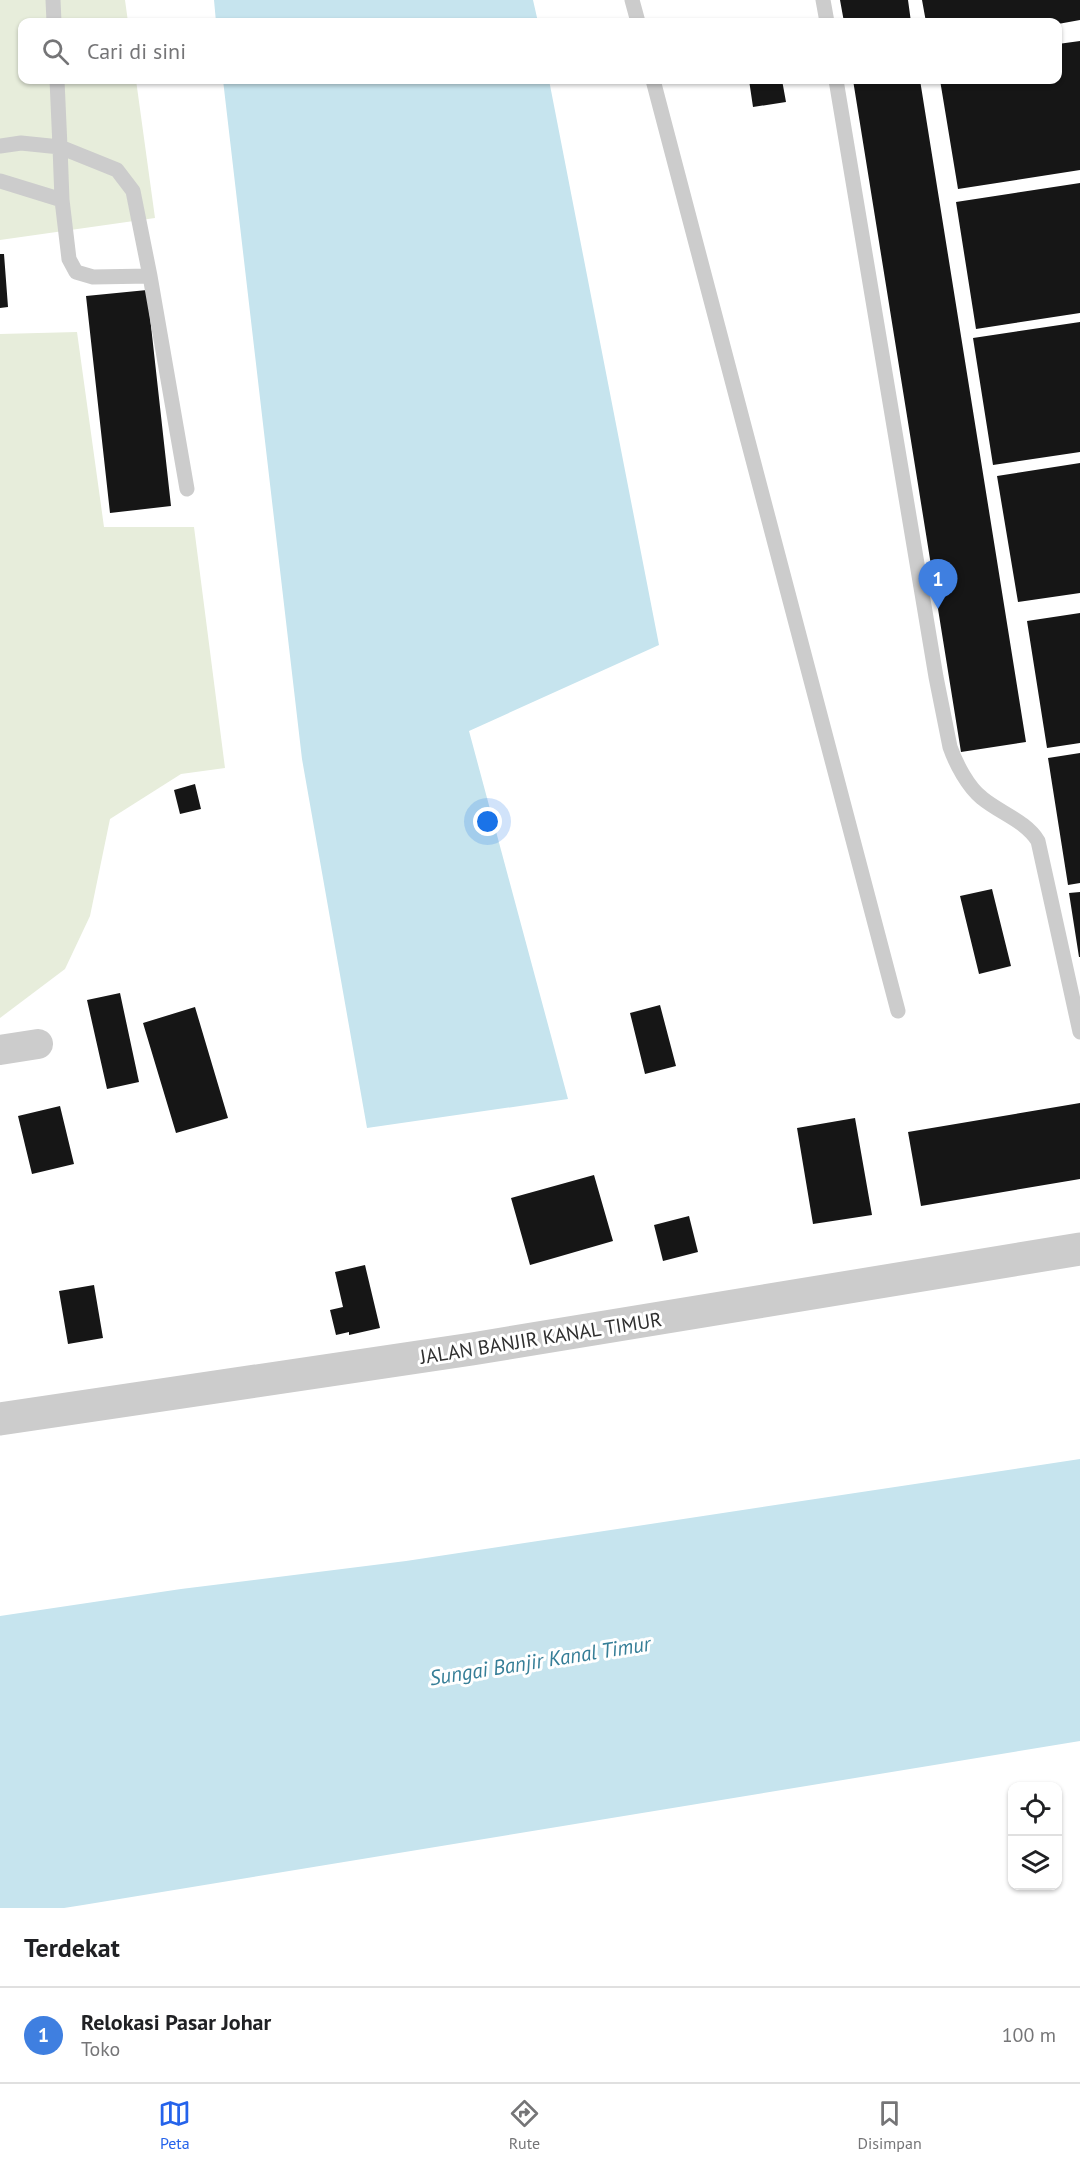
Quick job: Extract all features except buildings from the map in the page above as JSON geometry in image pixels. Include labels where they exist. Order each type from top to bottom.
[{"type":"street","points":[[0,1050],[38,1044]]},
{"type":"street","name":"JALAN BANJIR KANAL TIMUR","points":[[0,1419],[472,1349],[1080,1249]]},
{"type":"lane","points":[[53,0],[54,18]]},
{"type":"lane","points":[[632,0],[637,18]]},
{"type":"lane","points":[[823,0],[826,18]]},
{"type":"lane","points":[[57,84],[62,200],[69,259],[76,272],[93,277],[150,276]]},
{"type":"lane","points":[[654,84],[898,1011]]},
{"type":"lane","points":[[837,84],[936,677],[950,747],[977,794],[1029,830],[1038,841],[1080,1032]]},
{"type":"lane","points":[[0,146],[21,143],[60,147],[117,171],[133,191],[187,489]]},
{"type":"lane","points":[[0,181],[62,200]]},
{"type":"green space","points":[[0,0],[125,0],[127,18],[18,18],[18,84],[137,84],[155,218],[0,240]]},
{"type":"green space","points":[[77,332],[104,527],[194,527],[225,768],[181,774],[110,819],[90,916],[65,969],[0,1018],[0,334]]},
{"type":"water","points":[[214,0],[533,0],[537,18],[216,18]]},
{"type":"water","points":[[223,84],[550,84],[659,645],[469,731],[568,1099],[367,1128],[302,759]]},
{"type":"water","name":"Sungai Banjir Kanal Timur","points":[[1080,1459],[1080,1741],[64,1908],[0,1908],[0,1616],[181,1589],[406,1561]]},
{"type":"place","name":"Relokasi Pasar Johar","points":[[938,609]]}]
